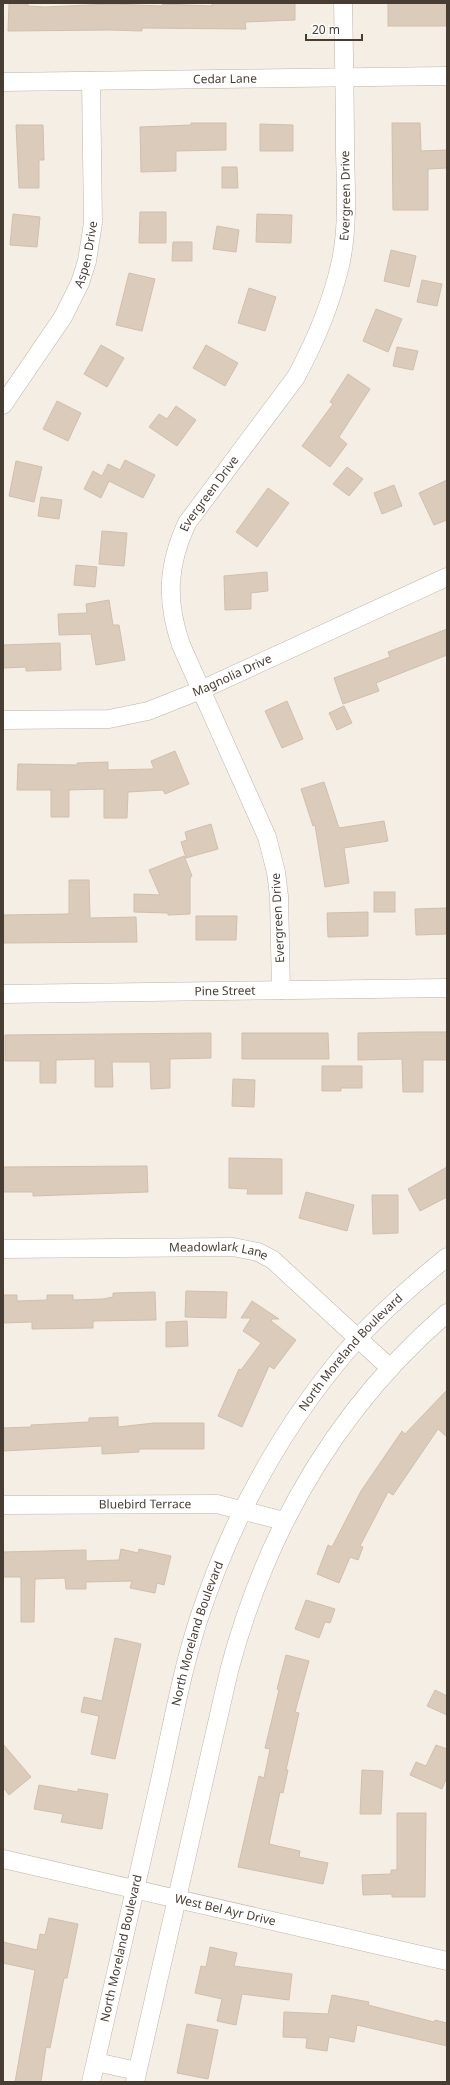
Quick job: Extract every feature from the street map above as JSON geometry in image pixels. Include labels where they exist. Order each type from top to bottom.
[{"type":"street","name":"Evergreen Drive","points":[[281,990],[279,896],[276,872],[267,837],[174,626],[169,587],[171,571],[180,538],[187,523],[296,377],[307,356],[331,299],[341,260],[344,234],[343,3]]},
{"type":"street","name":"Cedar Lane","points":[[3,82],[447,76]]},
{"type":"street","name":"Aspen Drive","points":[[3,405],[63,317],[80,283],[87,261],[93,223],[91,81]]},
{"type":"street","name":"Magnolia Drive","points":[[3,720],[109,719],[167,705],[447,577]]},
{"type":"street","name":"Pine Street","points":[[3,994],[447,988]]},
{"type":"street","name":"Meadowlark Lane","points":[[3,1249],[248,1248],[273,1260],[359,1337],[390,1368]]},
{"type":"street","name":"North Moreland Boulevard","points":[[91,2082],[171,1728],[199,1619],[227,1542],[265,1467],[292,1425],[359,1337],[414,1284],[447,1257]]},
{"type":"street","points":[[96,2062],[136,2076],[176,1899],[241,1627],[256,1585],[284,1521],[321,1458],[366,1394],[390,1368],[447,1313]]},
{"type":"street","name":"Bluebird Terrace","points":[[3,1505],[200,1503],[217,1504],[284,1521]]},
{"type":"street","name":"West Bel Ayr Drive","points":[[3,1859],[447,1961]]},
{"type":"building","points":[[9,3],[28,3],[28,6],[45,7],[111,4],[212,6],[212,3],[295,3],[295,20],[245,22],[246,29],[142,28],[142,31],[8,31]]},
{"type":"building","points":[[388,3],[447,3],[447,26],[388,26]]},
{"type":"building","points":[[191,123],[226,123],[226,150],[176,151],[176,171],[141,172],[140,127],[191,125]]},
{"type":"building","points":[[392,123],[420,123],[421,151],[447,150],[447,168],[428,169],[428,210],[393,210]]},
{"type":"building","points":[[260,124],[293,125],[293,151],[260,151]]},
{"type":"building","points":[[16,125],[43,125],[44,160],[39,160],[39,188],[19,188]]},
{"type":"building","points":[[222,167],[237,167],[238,188],[222,188]]},
{"type":"building","points":[[140,212],[166,212],[166,243],[139,243]]},
{"type":"building","points":[[13,214],[40,217],[37,247],[10,245]]},
{"type":"building","points":[[257,214],[292,215],[291,243],[256,242]]},
{"type":"building","points":[[217,226],[239,230],[236,252],[213,249]]},
{"type":"building","points":[[173,242],[192,242],[192,261],[172,261]]},
{"type":"building","points":[[391,250],[416,256],[409,287],[384,281]]},
{"type":"building","points":[[129,273],[155,279],[142,331],[116,325]]},
{"type":"building","points":[[422,280],[442,284],[437,306],[417,302]]},
{"type":"building","points":[[249,288],[276,297],[265,331],[238,323]]},
{"type":"building","points":[[376,309],[402,319],[388,352],[363,341]]},
{"type":"building","points":[[101,345],[124,358],[107,387],[84,374]]},
{"type":"building","points":[[206,345],[238,363],[225,386],[193,368]]},
{"type":"building","points":[[397,347],[418,351],[413,370],[393,366]]},
{"type":"building","points":[[348,374],[370,389],[339,437],[347,444],[330,467],[302,446],[333,404],[330,402]]},
{"type":"building","points":[[57,401],[81,413],[68,441],[43,429]]},
{"type":"building","points":[[176,406],[196,420],[177,446],[149,427],[159,414],[167,419]]},
{"type":"building","points":[[125,460],[155,475],[143,498],[109,481],[101,498],[84,489],[93,471],[102,476],[108,464],[120,470]]},
{"type":"building","points":[[16,461],[42,467],[34,502],[9,496]]},
{"type":"building","points":[[347,467],[363,479],[349,496],[333,484]]},
{"type":"building","points":[[447,480],[447,520],[434,525],[419,493]]},
{"type":"building","points":[[394,485],[402,506],[382,514],[374,493]]},
{"type":"building","points":[[268,488],[289,503],[257,547],[236,532]]},
{"type":"building","points":[[41,497],[62,500],[59,519],[38,516]]},
{"type":"building","points":[[102,531],[127,533],[124,566],[99,564]]},
{"type":"building","points":[[76,565],[97,567],[95,587],[74,585]]},
{"type":"building","points":[[267,572],[268,591],[251,593],[251,609],[225,610],[224,576]]},
{"type":"building","points":[[109,600],[113,625],[119,625],[125,660],[96,665],[91,634],[59,635],[58,614],[87,613],[86,604]]},
{"type":"building","points":[[447,629],[447,655],[376,683],[379,691],[343,704],[334,678],[390,657],[388,652]]},
{"type":"building","points":[[60,643],[61,670],[26,671],[26,667],[3,668],[3,645]]},
{"type":"building","points":[[287,701],[303,739],[282,748],[265,711]]},
{"type":"building","points":[[344,706],[352,723],[337,730],[329,713]]},
{"type":"building","points":[[175,751],[189,784],[165,794],[163,790],[128,792],[127,818],[104,818],[104,789],[69,790],[69,817],[51,817],[51,790],[17,790],[18,764],[77,765],[77,763],[108,762],[108,770],[154,769],[151,761]]},
{"type":"building","points":[[324,782],[339,828],[384,821],[388,841],[344,848],[349,883],[325,887],[315,825],[313,826],[301,789]]},
{"type":"building","points":[[211,824],[218,849],[186,858],[181,842],[187,840],[185,832]]},
{"type":"building","points":[[184,856],[192,876],[190,878],[190,914],[168,915],[168,913],[134,912],[134,894],[160,895],[149,870]]},
{"type":"building","points":[[69,880],[89,880],[90,918],[136,917],[137,942],[3,943],[3,915],[69,914]]},
{"type":"building","points":[[374,892],[395,892],[395,912],[374,912]]},
{"type":"building","points":[[447,908],[447,934],[416,935],[415,909]]},
{"type":"building","points":[[368,912],[368,936],[328,937],[327,913]]},
{"type":"building","points":[[196,916],[237,916],[236,940],[196,940]]},
{"type":"building","points":[[447,1032],[447,1060],[423,1060],[423,1092],[403,1092],[402,1059],[358,1060],[358,1033]]},
{"type":"building","points":[[211,1033],[211,1058],[170,1059],[170,1088],[151,1089],[150,1062],[112,1062],[113,1087],[95,1087],[95,1059],[56,1060],[56,1083],[40,1083],[40,1061],[5,1061],[5,1035]]},
{"type":"building","points":[[242,1033],[328,1033],[329,1059],[242,1059]]},
{"type":"building","points":[[322,1066],[362,1066],[362,1088],[341,1088],[341,1091],[322,1091]]},
{"type":"building","points":[[233,1079],[255,1080],[254,1107],[232,1106]]},
{"type":"building","points":[[229,1158],[282,1159],[282,1194],[247,1194],[248,1189],[229,1188]]},
{"type":"building","points":[[147,1166],[148,1192],[33,1196],[33,1192],[3,1192],[3,1167]]},
{"type":"building","points":[[447,1167],[447,1197],[420,1211],[408,1189]]},
{"type":"building","points":[[306,1192],[354,1205],[347,1231],[299,1218]]},
{"type":"building","points":[[372,1195],[398,1195],[398,1233],[373,1234]]},
{"type":"building","points":[[186,1291],[227,1292],[226,1318],[185,1317]]},
{"type":"building","points":[[155,1292],[156,1320],[93,1321],[93,1328],[32,1329],[32,1322],[3,1323],[3,1295],[17,1295],[17,1301],[47,1300],[47,1295],[73,1295],[73,1300],[103,1299],[113,1297],[113,1293]]},
{"type":"building","points":[[252,1301],[279,1319],[272,1319],[271,1321],[296,1340],[274,1369],[269,1366],[242,1427],[218,1416],[239,1369],[241,1370],[261,1343],[243,1331],[251,1318],[241,1318]]},
{"type":"building","points":[[187,1321],[188,1346],[166,1347],[166,1322]]},
{"type":"building","points":[[447,1390],[447,1437],[438,1429],[393,1495],[388,1492],[360,1546],[363,1547],[358,1560],[350,1557],[339,1583],[317,1574],[328,1545],[332,1547],[361,1491],[402,1431],[405,1434]]},
{"type":"building","points":[[118,1417],[118,1427],[154,1423],[204,1423],[204,1449],[139,1449],[139,1452],[102,1454],[102,1446],[3,1451],[3,1428],[89,1422],[89,1418]]},
{"type":"building","points":[[121,1549],[138,1553],[139,1549],[171,1556],[164,1585],[157,1583],[155,1593],[130,1588],[132,1581],[86,1582],[86,1589],[66,1589],[65,1578],[35,1579],[34,1622],[21,1622],[21,1577],[3,1577],[3,1552],[86,1550],[86,1561],[119,1560]]},
{"type":"building","points":[[306,1600],[335,1609],[330,1623],[325,1622],[319,1638],[295,1629]]},
{"type":"building","points":[[115,1638],[141,1644],[115,1759],[91,1754],[99,1716],[81,1712],[84,1697],[102,1701]]},
{"type":"building","points":[[286,1655],[309,1661],[295,1712],[299,1713],[286,1770],[288,1770],[283,1793],[280,1792],[269,1844],[300,1851],[299,1857],[328,1863],[323,1884],[238,1867],[259,1776],[264,1778],[270,1749],[265,1748],[279,1690],[277,1689]]},
{"type":"building","points":[[435,1690],[447,1696],[447,1715],[427,1706]]},
{"type":"building","points":[[3,1744],[31,1777],[9,1795],[3,1787]]},
{"type":"building","points":[[436,1745],[447,1749],[447,1777],[442,1789],[410,1775],[416,1762],[426,1766]]},
{"type":"building","points":[[362,1770],[383,1771],[381,1814],[360,1814]]},
{"type":"building","points":[[39,1785],[78,1792],[78,1789],[108,1794],[102,1829],[61,1822],[63,1814],[34,1809]]},
{"type":"building","points":[[397,1813],[426,1813],[425,1897],[392,1897],[392,1894],[363,1895],[362,1875],[391,1874],[391,1870],[397,1870]]},
{"type":"building","points":[[49,1918],[78,1924],[67,1978],[64,1978],[50,2048],[46,2047],[41,2082],[15,2082],[35,1970],[3,1963],[3,1942],[37,1950],[40,1934],[45,1935]]},
{"type":"building","points":[[210,1947],[237,1953],[234,1966],[292,1974],[289,2000],[242,1994],[236,2025],[217,2021],[222,1999],[195,1993],[201,1966],[206,1967]]},
{"type":"building","points":[[332,1995],[369,2002],[368,2005],[434,2022],[435,2020],[447,2023],[447,2046],[357,2025],[354,2042],[329,2037],[327,2051],[306,2048],[307,2038],[283,2037],[284,2012],[328,2014]]},
{"type":"building","points":[[187,2024],[218,2030],[208,2079],[177,2073]]}]
